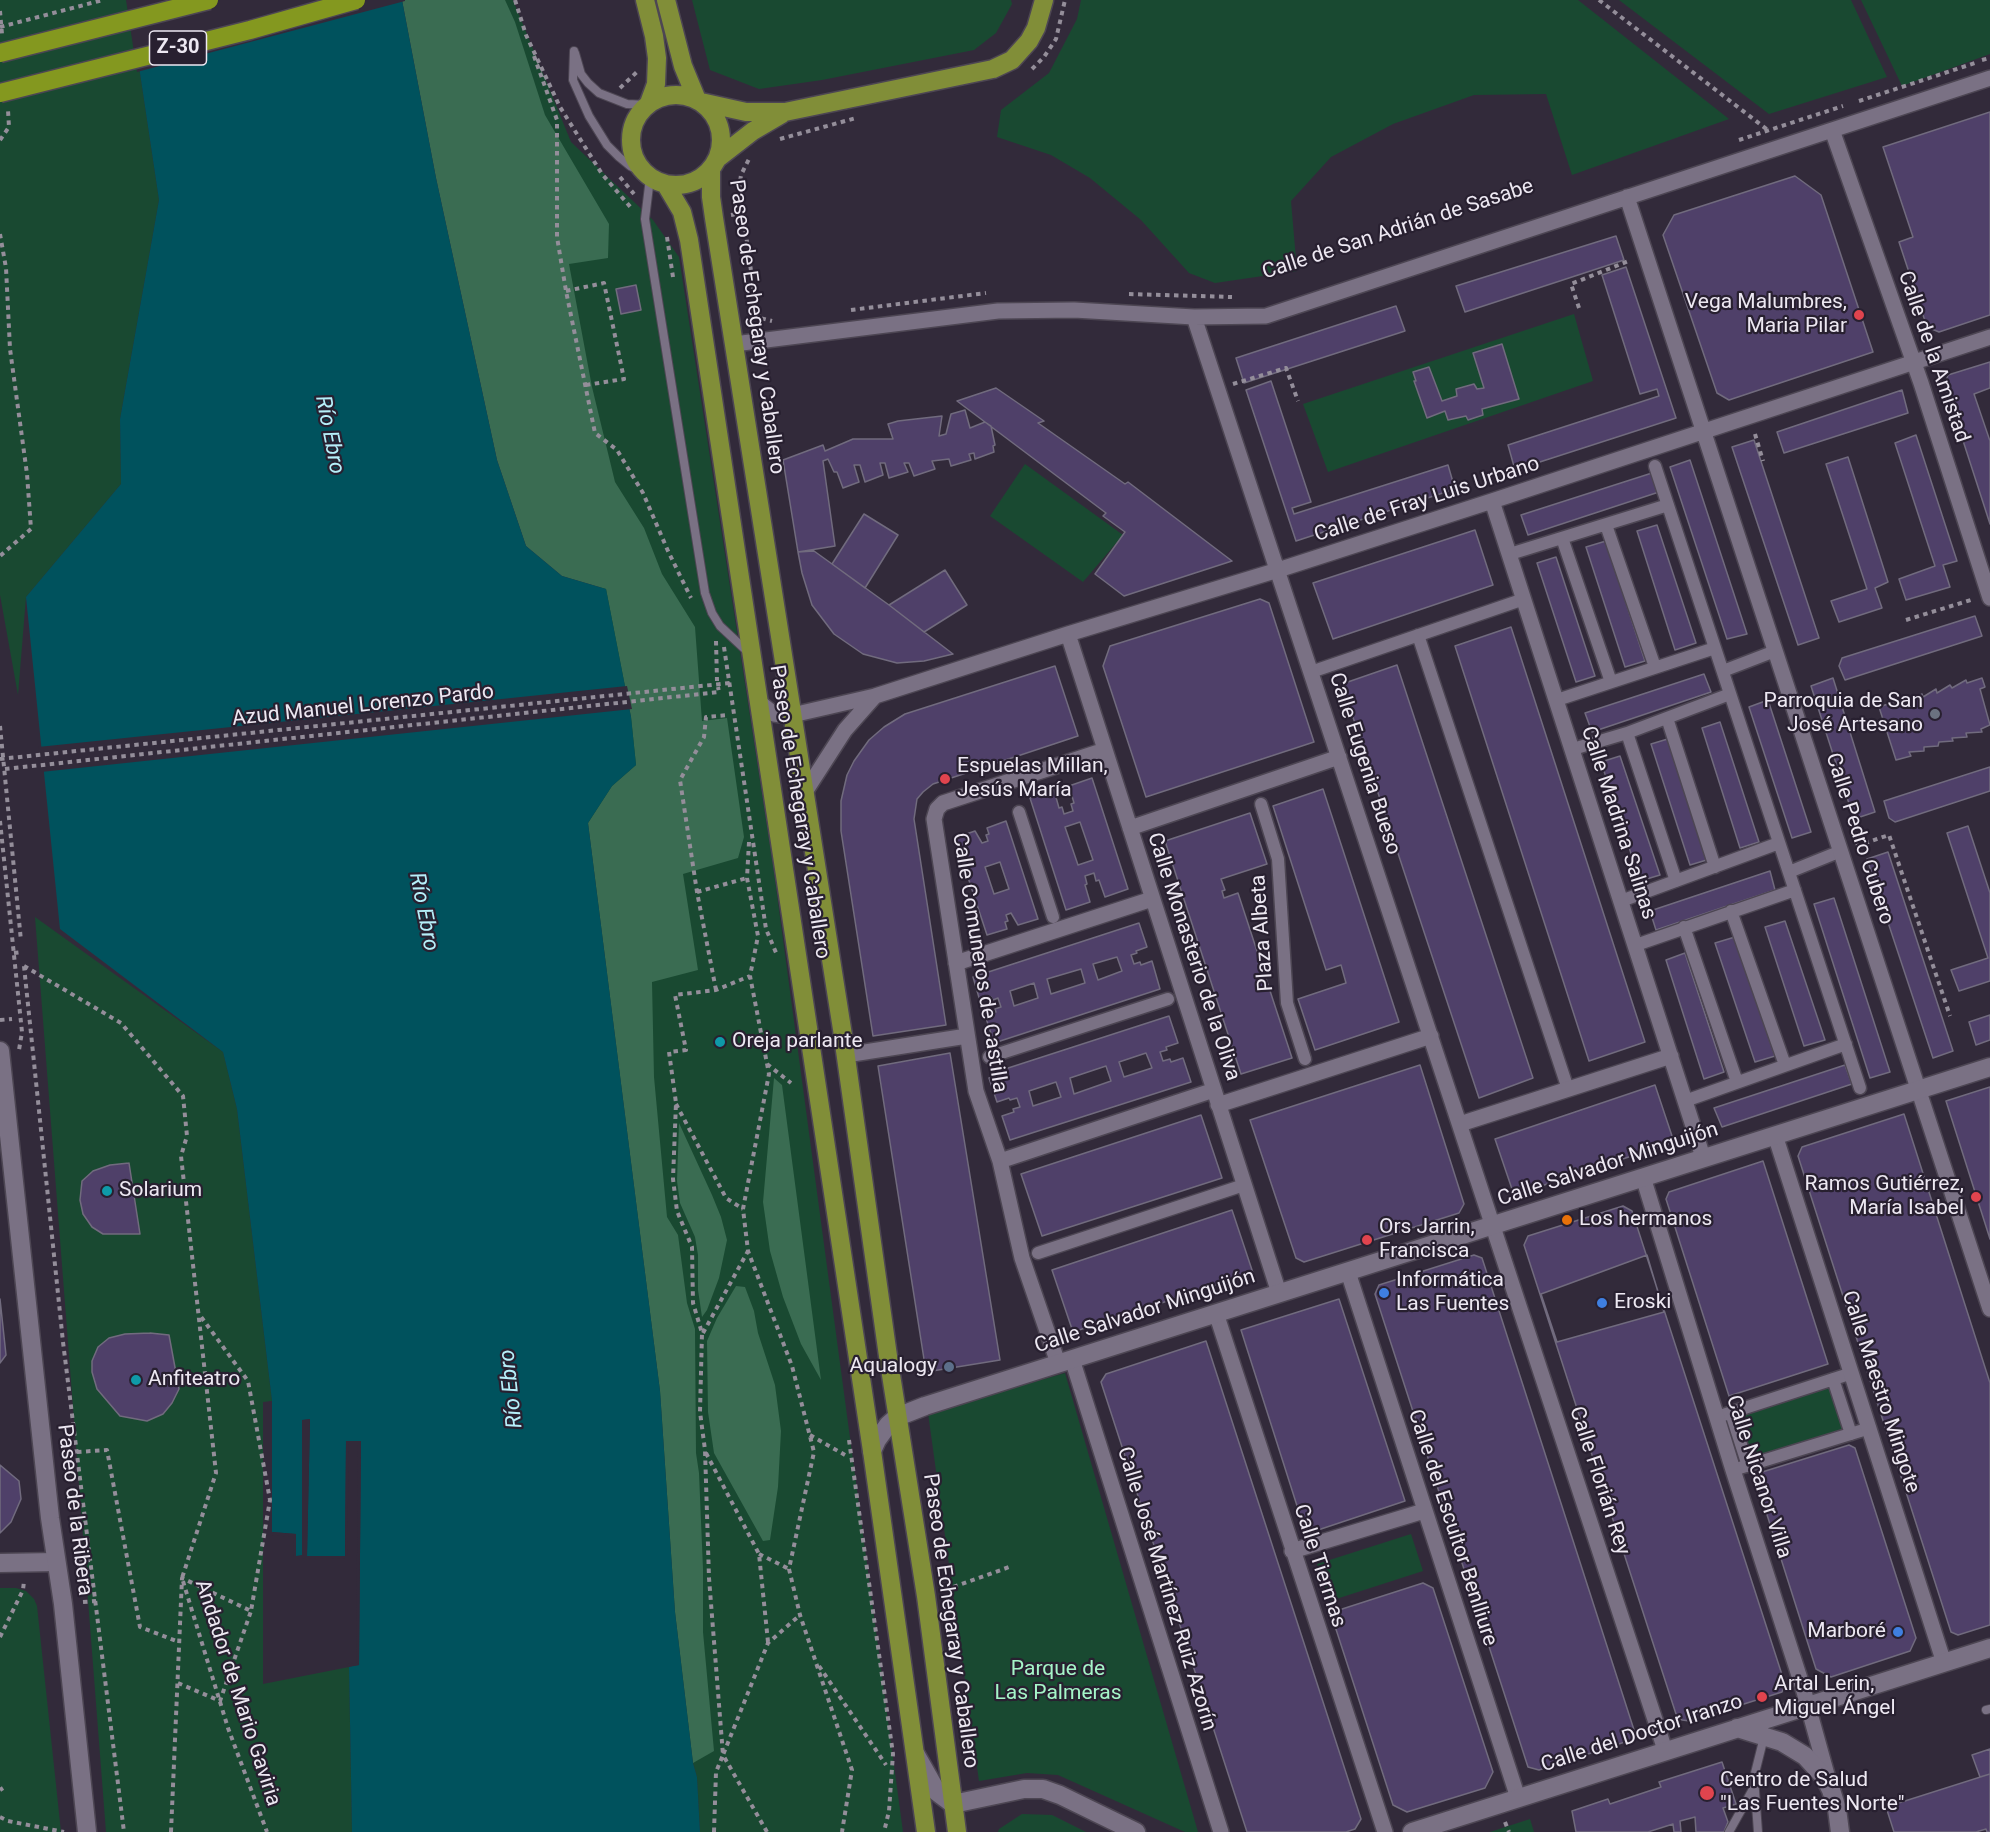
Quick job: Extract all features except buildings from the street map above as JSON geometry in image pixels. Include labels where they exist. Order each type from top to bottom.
[{"type":"highway","name":"Z-30","points":[[0,53],[209,0]]},
{"type":"highway","name":"Z-30","points":[[0,93],[250,30],[356,0]]},
{"type":"main road","points":[[645,0],[657,58],[656,84],[648,104],[634,123],[630,144],[637,164],[653,178],[686,185],[696,182],[753,131],[785,112]]},
{"type":"main road","points":[[666,0],[683,66],[699,101],[711,111],[721,134],[721,147],[714,164]]},
{"type":"main road","points":[[977,72],[1005,51],[1015,40],[1027,19],[1031,0]]},
{"type":"main road","points":[[648,104],[672,95],[685,96],[746,112],[785,112],[977,72],[1003,65],[1021,52],[1036,28],[1044,0]]},
{"type":"main road","name":"Paseo de Echegaray y Caballero","points":[[714,164],[711,197],[714,218],[846,1055],[897,1417],[926,1596],[957,1832]]},
{"type":"main road","name":"Paseo de Echegaray y Caballero","points":[[653,178],[675,200],[686,223],[872,1450],[926,1832]]},
{"type":"street","name":"Calle de San Adrián de Sasabe","points":[[734,344],[998,311],[1074,310],[1194,317],[1266,316],[1990,78]]},
{"type":"street","name":"Calle de la Amistad","points":[[1832,130],[1914,363],[1984,598]]},
{"type":"street","name":"Calle Pedro Cubero","points":[[1627,197],[1990,1309]]},
{"type":"street","name":"Calle Eugenia Bueso","points":[[1194,317],[1493,1225]]},
{"type":"street","name":"Calle de Fray Luis Urbano","points":[[794,716],[874,696],[1278,570],[1990,337]]},
{"type":"street","points":[[1655,466],[1860,1088]]},
{"type":"street","name":"Calle Madrina Salinas","points":[[1492,501],[1703,1157]]},
{"type":"street","points":[[1510,554],[1668,506]]},
{"type":"street","points":[[1606,525],[1655,667]]},
{"type":"street","points":[[1562,538],[1611,682]]},
{"type":"street","points":[[1311,672],[1524,599]]},
{"type":"street","name":"Calle Monasterio de la Oliva","points":[[1068,634],[1279,1293]]},
{"type":"street","points":[[1418,635],[1568,1089]]},
{"type":"street","points":[[1557,700],[1715,648]]},
{"type":"street","points":[[1723,671],[1775,651]]},
{"type":"street","points":[[1572,749],[1627,733],[1731,694]]},
{"type":"street","points":[[805,792],[845,730],[874,696]]},
{"type":"street","points":[[760,703],[774,714],[794,716]]},
{"type":"street","points":[[1667,718],[1715,867]]},
{"type":"street","points":[[1627,733],[1676,881]]},
{"type":"street","name":"Calle Comuneros de Castilla","points":[[1065,1361],[1022,1258],[1000,1161],[976,1091],[934,819],[937,809],[943,803],[1105,750]]},
{"type":"street","points":[[1130,828],[1340,757]]},
{"type":"street","name":"Plaza Albeta","points":[[1261,804],[1278,859],[1287,1003],[1305,1059]]},
{"type":"street","points":[[1019,812],[1053,917]]},
{"type":"street","points":[[1621,901],[1779,843]]},
{"type":"street","points":[[1789,872],[1841,851]]},
{"type":"street","points":[[1635,945],[1795,890]]},
{"type":"street","points":[[956,963],[1152,899]]},
{"type":"street","points":[[1731,911],[1785,1065]]},
{"type":"street","points":[[1684,927],[1737,1082]]},
{"type":"street","points":[[989,1057],[1168,999]]},
{"type":"street","points":[[846,1055],[967,1036]]},
{"type":"street","points":[[1000,1161],[1431,1036]]},
{"type":"street","points":[[1685,1101],[1846,1044]]},
{"type":"street","name":"Paseo de la Ribera","points":[[0,1051],[2,1086],[87,1832]]},
{"type":"street","points":[[1460,1124],[1671,1056]]},
{"type":"street","name":"Calle Salvador Minguijón","points":[[897,1417],[1065,1361],[1990,1067]]},
{"type":"street","name":"Calle Maestro Mingote","points":[[1775,1135],[1944,1662]]},
{"type":"street","name":"Calle Nicanor Villa","points":[[1643,1177],[1724,1415],[1832,1790]]},
{"type":"street","points":[[1038,1253],[1244,1185]]},
{"type":"street","name":"Calle Florián Rey","points":[[1493,1225],[1665,1750]]},
{"type":"street","name":"Calle del Escultor Benlliure","points":[[1348,1272],[1518,1798]]},
{"type":"street","name":"Calle Tiermas","points":[[1216,1313],[1385,1832]]},
{"type":"street","name":"Calle José Martínez Ruiz Azorín","points":[[1065,1361],[1221,1832]]},
{"type":"street","points":[[1724,1415],[1852,1373]]},
{"type":"street","points":[[1833,1379],[1851,1434]]},
{"type":"street","points":[[872,1450],[882,1432],[897,1417]]},
{"type":"street","points":[[1740,1468],[1870,1428]]},
{"type":"street","points":[[1292,1551],[1424,1511]]},
{"type":"street","points":[[0,1563],[56,1562]]},
{"type":"street","name":"Calle del Doctor Iranzo","points":[[1412,1832],[1990,1648]]},
{"type":"street","points":[[1737,1728],[1793,1747],[1805,1756],[1825,1778],[1832,1790],[1840,1832]]},
{"type":"street","points":[[915,1754],[937,1792],[953,1804],[1024,1789],[1043,1789],[1136,1832]]},
{"type":"lane","points":[[648,104],[627,104],[599,93],[581,74],[574,51],[573,80],[589,116],[619,157],[630,166],[653,178],[645,205],[645,219],[705,593],[712,613],[727,634],[753,656]]},
{"type":"lane","points":[[1758,1832],[1754,1776],[1764,1736]]},
{"type":"lane","points":[[1729,1832],[1754,1788]]},
{"type":"path","points":[[0,27],[103,0]]},
{"type":"path","points":[[515,0],[557,120],[557,237],[596,433],[617,450],[643,493],[692,599]]},
{"type":"path","points":[[1028,72],[1044,57],[1056,39],[1065,0]]},
{"type":"path","points":[[1599,0],[1786,145]]},
{"type":"path","points":[[526,35],[560,106],[602,174],[634,211]]},
{"type":"path","points":[[1735,142],[1990,58]]},
{"type":"path","points":[[613,100],[617,90],[640,69]]},
{"type":"path","points":[[772,141],[859,118]]},
{"type":"path","points":[[751,157],[741,174],[739,190],[756,307],[760,318],[771,321],[782,320]]},
{"type":"path","points":[[617,174],[645,205]]},
{"type":"path","points":[[714,218],[742,213]]},
{"type":"path","points":[[674,278],[666,228],[686,223]]},
{"type":"path","points":[[0,234],[6,268],[10,350],[27,474],[31,529],[0,556]]},
{"type":"path","points":[[1579,308],[1571,284],[1633,259]]},
{"type":"path","points":[[566,291],[604,283],[624,379],[586,385]]},
{"type":"path","points":[[849,310],[998,292]]},
{"type":"path","name":"Calle de San Adrián de Sasabe","points":[[1121,294],[1240,298]]},
{"type":"path","points":[[1218,389],[1286,368],[1298,401]]},
{"type":"path","points":[[1755,434],[1763,461]]},
{"type":"path","points":[[1906,620],[1984,598]]},
{"type":"path","points":[[727,634],[724,644],[766,929],[779,962]]},
{"type":"path","name":"Azud Manuel Lorenzo Pardo","points":[[2,758],[730,682]]},
{"type":"path","name":"Azud Manuel Lorenzo Pardo","points":[[5,769],[718,690]]},
{"type":"path","points":[[716,990],[697,892],[680,780],[704,737],[706,717],[729,715]]},
{"type":"path","points":[[0,726],[21,941]]},
{"type":"path","points":[[0,821],[22,1032],[17,1059]]},
{"type":"path","points":[[1841,851],[1889,835],[1950,1016]]},
{"type":"path","points":[[749,842],[747,878],[758,936],[750,976],[769,1074],[743,1209],[748,1251],[792,1366],[814,1452],[789,1569],[800,1615],[852,1770],[842,1832]]},
{"type":"path","points":[[697,892],[747,878]]},
{"type":"path","points":[[14,951],[22,952]]},
{"type":"path","name":"Andador de Mario Gaviria","points":[[77,1452],[63,1342],[24,966],[121,1023],[183,1096],[187,1136],[181,1156],[216,1473],[182,1578],[220,1701],[267,1832]]},
{"type":"path","points":[[750,976],[716,990],[675,995],[686,1050],[669,1052],[676,1103],[673,1179],[677,1210],[692,1247],[693,1303],[702,1333],[700,1412],[705,1450],[709,1578],[723,1755],[767,1832]]},
{"type":"path","points":[[0,1020],[12,1019]]},
{"type":"path","points":[[767,1063],[790,1083]]},
{"type":"path","points":[[676,1103],[726,1198],[743,1209]]},
{"type":"path","points":[[702,1333],[748,1251]]},
{"type":"path","points":[[178,1683],[220,1701],[251,1611],[270,1500],[248,1381],[198,1314]]},
{"type":"path","points":[[810,1436],[845,1455]]},
{"type":"path","points":[[849,1436],[892,1754],[889,1811],[884,1832]]},
{"type":"path","points":[[124,1832],[77,1452],[107,1450],[140,1627],[179,1642]]},
{"type":"path","points":[[705,1450],[759,1554],[768,1643]]},
{"type":"path","points":[[759,1554],[789,1569]]},
{"type":"path","points":[[79,1561],[90,1560]]},
{"type":"path","points":[[945,1590],[1012,1566]]},
{"type":"path","points":[[171,1832],[182,1578],[251,1611]]},
{"type":"path","points":[[0,1637],[23,1590],[24,1580]]},
{"type":"path","points":[[83,1602],[96,1601]]},
{"type":"path","points":[[714,1832],[716,1772],[768,1643],[800,1615]]},
{"type":"path","points":[[816,1661],[886,1765]]},
{"type":"path","points":[[0,1817],[8,1821],[64,1832]]},
{"type":"path","points":[[1503,1832],[1505,1822],[1509,1832]]},
{"type":"green space","points":[[0,0],[129,0],[159,200],[120,419],[121,484],[26,597],[18,695],[0,595]]},
{"type":"green space","points":[[402,0],[505,0],[515,22],[545,115],[609,224],[608,258],[569,264],[592,387],[615,482],[644,528],[662,574],[695,627],[702,721],[727,718],[744,837],[738,858],[683,874],[698,970],[652,982],[654,1077],[667,1217],[678,1235],[687,1303],[695,1329],[696,1453],[703,1569],[703,1632],[714,1751],[693,1763],[675,1612],[660,1391],[588,823],[612,786],[636,765],[631,717],[606,589],[562,576],[526,546],[497,460],[436,178]]},
{"type":"green space","points":[[461,0],[513,0],[571,142],[653,220],[679,257],[773,865],[903,1832],[700,1832],[697,1777],[693,1763],[675,1612],[660,1391],[588,823],[631,717]]},
{"type":"green space","points":[[692,0],[1011,0],[1012,4],[996,33],[974,50],[822,80],[759,89],[710,70]]},
{"type":"green space","points":[[1081,0],[1578,0],[1729,119],[1572,175],[1546,94],[1474,95],[1393,124],[1331,157],[1291,201],[1297,271],[1215,283],[1189,273],[1141,220],[1090,178],[1051,155],[997,137],[1001,110],[1049,73],[1077,19]]},
{"type":"green space","points":[[1619,0],[1851,0],[1887,77],[1769,114]]},
{"type":"green space","points":[[1861,0],[1990,0],[1990,54],[1902,86]]},
{"type":"green space","points":[[1574,314],[1593,381],[1328,472],[1303,404]]},
{"type":"green space","points":[[1025,464],[1123,535],[1083,582],[990,516]]},
{"type":"green space","points":[[35,917],[223,1052],[237,1109],[272,1401],[263,1402],[263,1684],[349,1667],[352,1832],[106,1832]]},
{"type":"green space","points":[[774,1078],[782,1085],[821,1380],[801,1344],[783,1297],[770,1251],[763,1202]]},
{"type":"green space","points":[[679,1123],[712,1195],[727,1240],[719,1278],[702,1317],[695,1237],[680,1203],[677,1181]]},
{"type":"green space","points":[[736,1286],[745,1287],[754,1311],[758,1333],[775,1385],[781,1431],[778,1487],[770,1540],[763,1541],[714,1453],[708,1412],[707,1341],[717,1318]]},
{"type":"green space","name":"Parque de Las Palmeras","points":[[1065,1373],[1198,1832],[1185,1832],[1058,1775],[1027,1773],[979,1781],[928,1413]]},
{"type":"green space","points":[[1832,1387],[1845,1429],[1751,1459],[1737,1418]]},
{"type":"green space","points":[[1411,1534],[1423,1571],[1330,1601],[1317,1564]]},
{"type":"green space","points":[[0,1588],[16,1588],[26,1591],[37,1606],[61,1832],[0,1832]]},
{"type":"green space","points":[[1022,1814],[1052,1815],[1086,1832],[998,1832]]},
{"type":"green space","points":[[1530,1819],[1534,1832],[1490,1832]]},
{"type":"water","name":"Río Ebro","points":[[129,0],[402,0],[436,178],[497,460],[526,546],[562,576],[606,589],[631,717],[636,765],[612,786],[588,823],[660,1391],[675,1612],[693,1763],[697,1777],[700,1832],[352,1832],[349,1667],[359,1665],[361,1441],[346,1441],[345,1556],[307,1556],[310,1419],[303,1420],[302,1556],[296,1556],[296,1534],[272,1532],[272,1401],[237,1109],[223,1052],[60,929],[26,597],[121,484],[120,419],[159,200]]},
{"type":"pier","points":[[126,0],[405,0],[405,1],[137,72]]},
{"type":"pier","points":[[627,686],[632,709],[41,772],[38,747]]},
{"type":"pier","points":[[269,1401],[272,1401],[272,1532],[296,1534],[296,1556],[302,1555],[302,1420],[310,1419],[307,1556],[345,1556],[346,1441],[361,1441],[359,1665],[346,1667],[348,1664],[356,1663],[358,1444],[349,1444],[347,1557],[345,1559],[294,1558],[293,1537],[269,1533]]},
{"type":"place","name":"Vega Malumbres, Maria Pilar","points":[[1859,315]]},
{"type":"place","name":"Parroquia de San José Artesano","points":[[1935,714]]},
{"type":"place","name":"Espuelas Millan, Jesús María","points":[[945,779]]},
{"type":"place","name":"Oreja parlante","points":[[720,1042]]},
{"type":"place","name":"Solarium","points":[[107,1191]]},
{"type":"place","name":"Ramos Gutiérrez, María Isabel","points":[[1976,1197]]},
{"type":"place","name":"Los hermanos","points":[[1567,1220]]},
{"type":"place","name":"Ors Jarrin, Francisca","points":[[1367,1240]]},
{"type":"place","name":"Informática Las Fuentes","points":[[1384,1293]]},
{"type":"place","name":"Eroski","points":[[1602,1303]]},
{"type":"place","name":"Aqualogy","points":[[949,1367]]},
{"type":"place","name":"Anfiteatro","points":[[136,1380]]},
{"type":"place","name":"Marboré","points":[[1898,1632]]},
{"type":"place","name":"Artal Lerin, Miguel Ángel","points":[[1762,1697]]},
{"type":"place","name":"Centro de Salud \"Las Fuentes Norte\"","points":[[1707,1793]]}]
